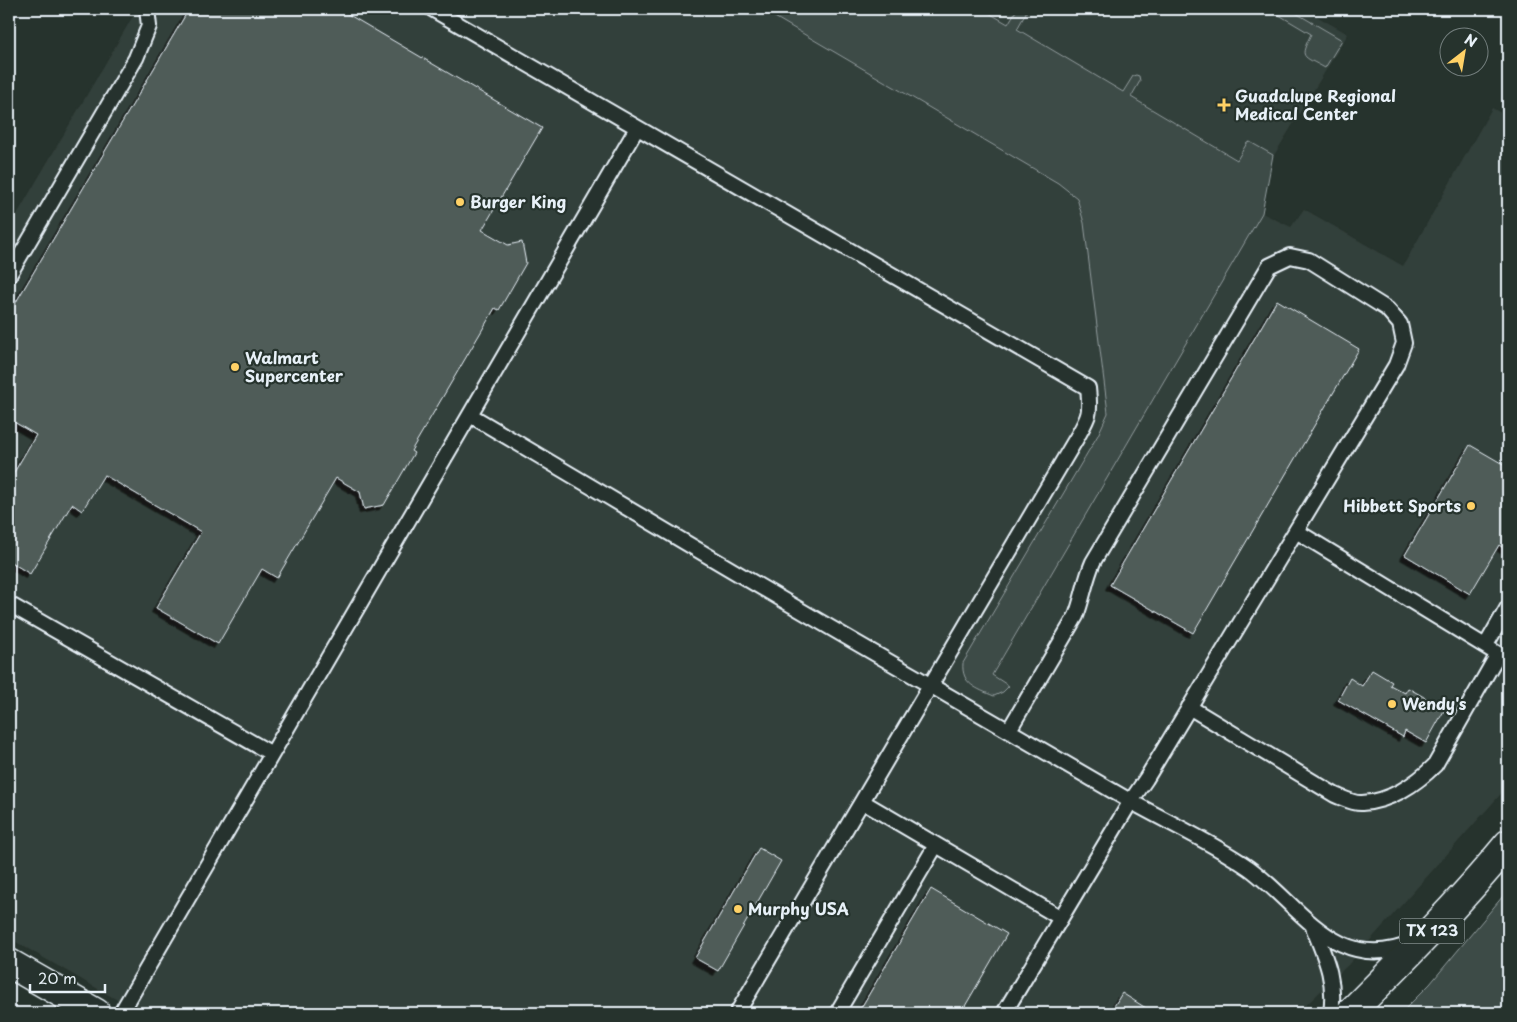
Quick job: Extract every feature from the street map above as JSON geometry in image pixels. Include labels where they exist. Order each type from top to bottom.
[{"type":"main road","name":"TX 123","points":[[1350,1013],[1427,936],[1508,844]]},
{"type":"main road","points":[[9,963],[83,1010]]},
{"type":"lane","points":[[9,275],[136,58],[150,26],[147,9]]},
{"type":"lane","points":[[432,9],[1088,388],[1090,409],[1087,420],[737,1013]]},
{"type":"lane","points":[[121,1013],[637,128]]},
{"type":"lane","points":[[1004,1013],[1130,801],[1396,365],[1404,343],[1400,324],[1388,309],[1309,260],[1290,256],[1268,266],[1093,562],[1086,579],[1082,600],[1076,616],[1009,730]]},
{"type":"lane","points":[[470,415],[931,686],[1130,801],[1223,852],[1249,868],[1313,927],[1341,945],[1360,950],[1382,951],[1406,946],[1427,936]]},
{"type":"lane","points":[[1296,531],[1500,654]]},
{"type":"lane","points":[[9,604],[272,754]]},
{"type":"lane","points":[[1189,707],[1335,796],[1360,804],[1379,800],[1396,793],[1425,775],[1435,765],[1500,654],[1508,607]]},
{"type":"lane","points":[[862,802],[1061,918]]},
{"type":"lane","points":[[837,1013],[936,844]]},
{"type":"lane","points":[[1313,927],[1329,964],[1333,987],[1331,1013]]},
{"type":"shaded area","points":[[122,9],[761,9],[1058,183],[1077,198],[1084,223],[1108,413],[1098,435],[963,663],[1009,686],[992,676],[1262,213],[1291,227],[1304,209],[1403,266],[1492,108],[1508,117],[1508,786],[1348,965],[1298,1013],[140,1013],[9,938],[9,228],[133,16]]},
{"type":"shaded area","points":[[761,9],[982,9],[1008,24],[1017,9],[1026,9],[1026,13],[1017,29],[1123,92],[1133,76],[1139,76],[1140,81],[1131,97],[1237,160],[1247,143],[1250,142],[1273,155],[1262,213],[992,675],[1009,686],[1003,692],[994,696],[976,688],[967,681],[963,670],[963,663],[1098,435],[1108,413],[1084,223],[1077,198],[1058,183]]},
{"type":"shaded area","name":"Guadalupe Regional Medical Center","points":[[982,9],[1304,9],[1348,34],[1262,175]]},
{"type":"shaded area","points":[[1269,9],[1289,9],[1342,40],[1325,68],[1305,56],[1305,48],[1311,34]]},
{"type":"shaded area","points":[[1508,890],[1508,1013],[1401,1013],[1430,984]]},
{"type":"building","name":"Walmart Supercenter","points":[[189,9],[339,9],[542,128],[482,230],[508,245],[522,242],[526,263],[499,310],[495,308],[411,451],[414,453],[384,505],[364,509],[360,492],[336,478],[277,578],[262,569],[218,644],[156,608],[201,532],[104,475],[82,511],[72,504],[30,574],[9,561],[9,481],[36,435],[9,419],[9,314]]},
{"type":"building","points":[[1277,300],[1359,349],[1193,633],[1110,585]]},
{"type":"building","name":"Hibbett Sports","points":[[1470,445],[1508,467],[1508,551],[1499,545],[1470,594],[1405,555]]},
{"type":"building","name":"Wendy's","points":[[1372,670],[1392,682],[1390,685],[1405,693],[1408,688],[1445,709],[1426,743],[1405,731],[1403,737],[1338,700],[1350,678],[1362,686]]},
{"type":"building","name":"Murphy USA","points":[[759,848],[781,861],[718,971],[695,958]]},
{"type":"building","points":[[931,889],[1007,934],[961,1013],[858,1013]]},
{"type":"building","points":[[1122,993],[1149,1010],[1154,1013],[1110,1013]]},
{"type":"place","name":"Guadalupe Regional Medical Center","points":[[1224,105]]},
{"type":"place","name":"Burger King","points":[[460,202]]},
{"type":"place","name":"Walmart Supercenter","points":[[235,367]]},
{"type":"place","name":"Hibbett Sports","points":[[1471,506]]},
{"type":"place","name":"Wendy's","points":[[1392,704]]},
{"type":"place","name":"Murphy USA","points":[[738,909]]}]
